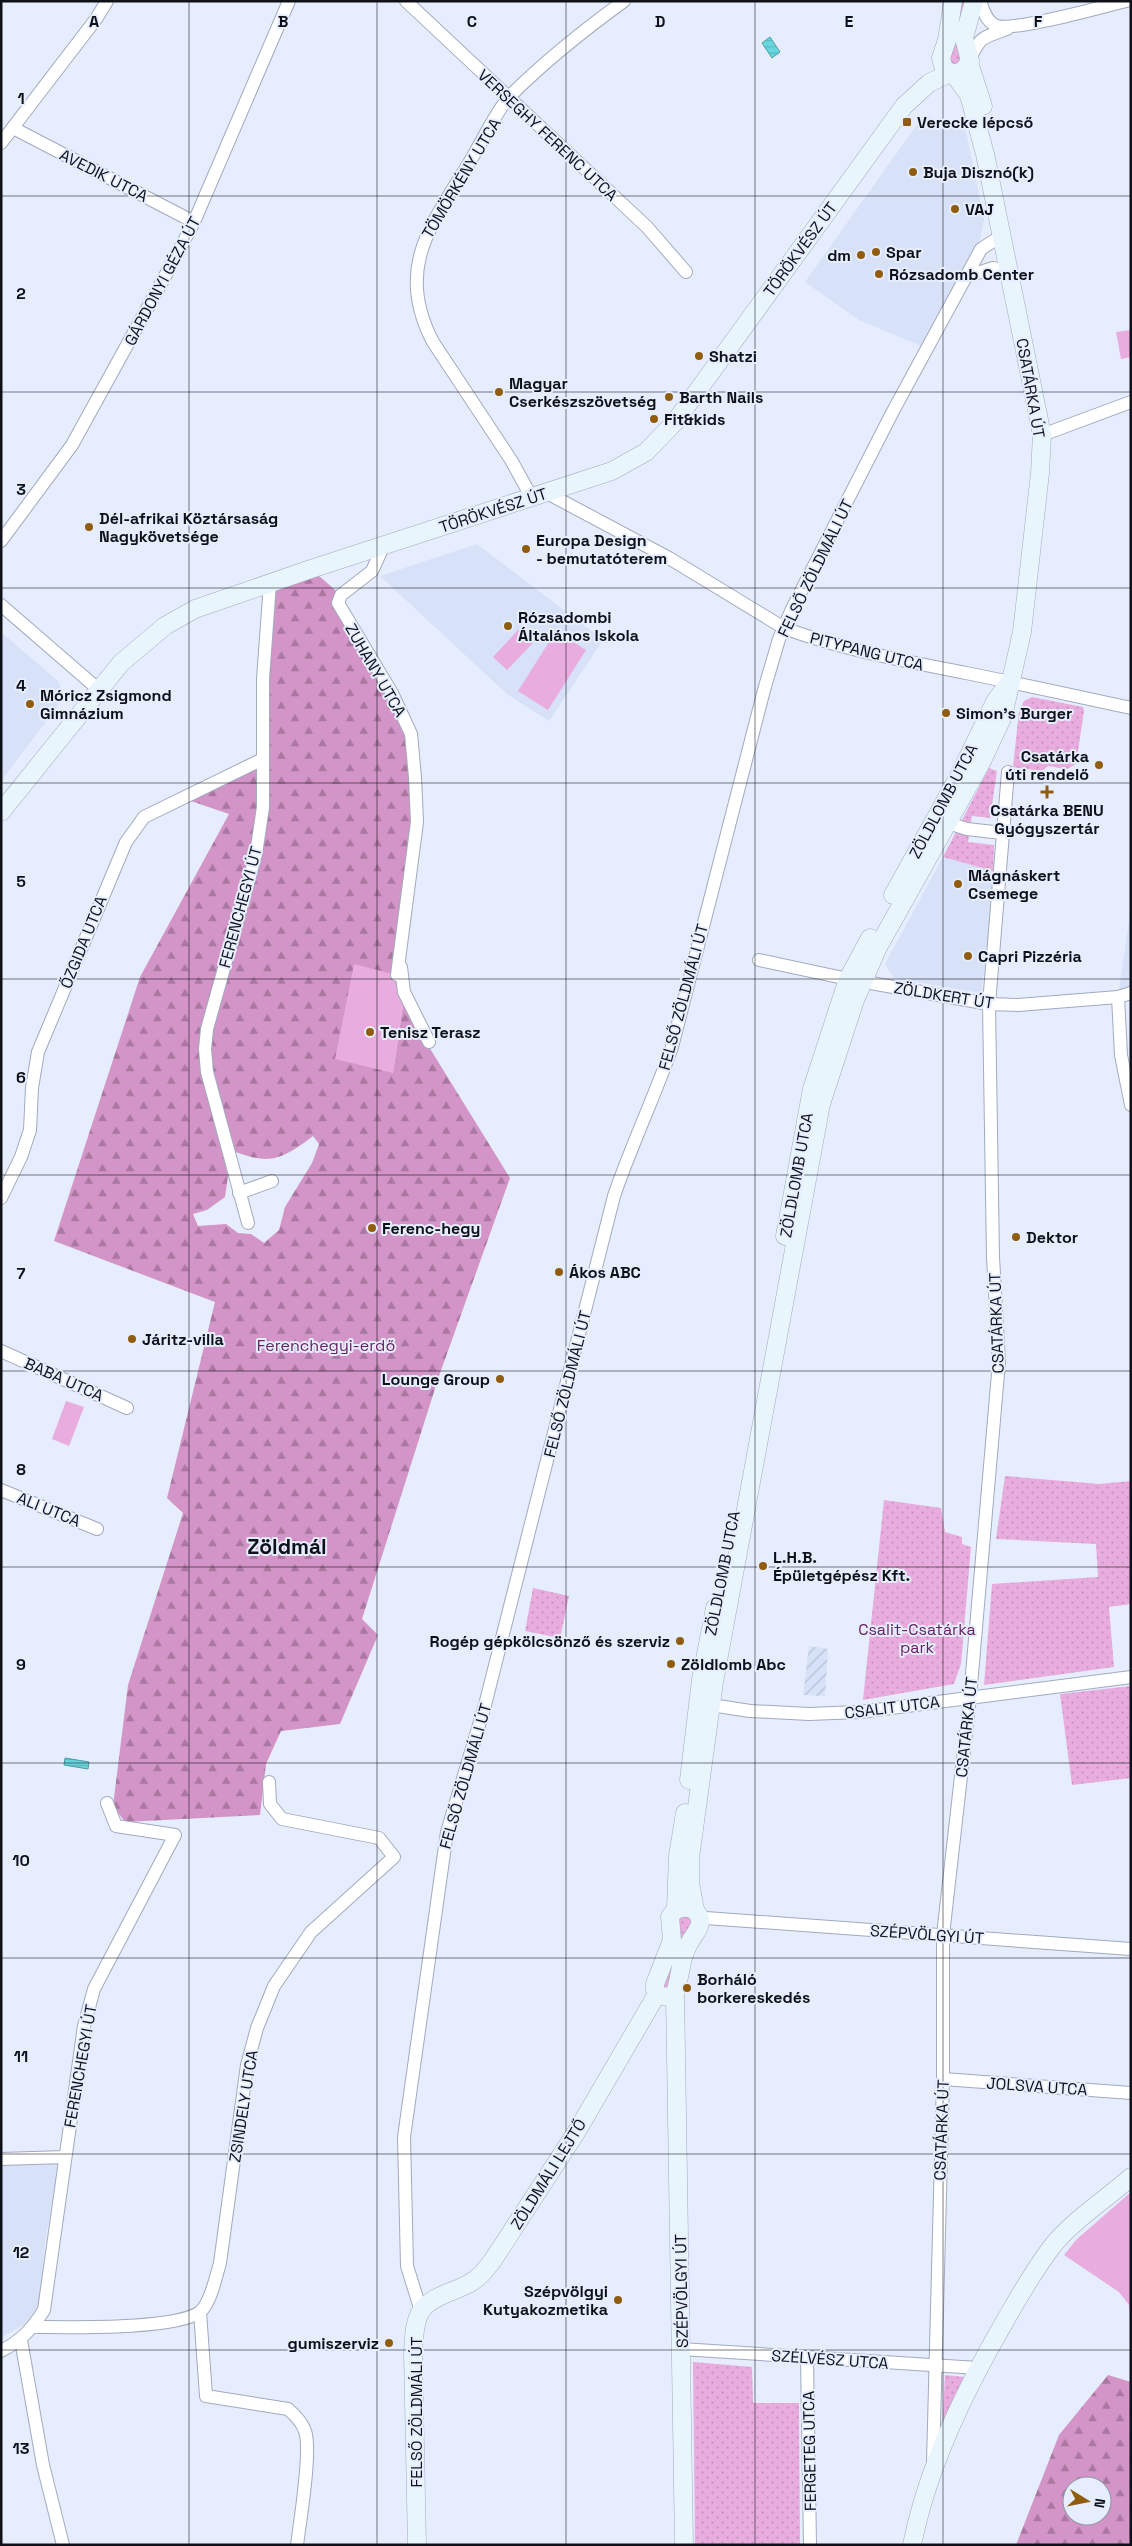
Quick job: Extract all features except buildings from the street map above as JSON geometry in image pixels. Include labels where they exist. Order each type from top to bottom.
[{"type":"street","points":[[1,143],[96,20],[107,1]]},
{"type":"street","name":"GÁRDONYI GÉZA ÚT","points":[[1,542],[72,445],[194,222],[289,1]]},
{"type":"street","name":"VERSEGHY FERENC UTCA","points":[[406,1],[647,227],[686,272]]},
{"type":"street","name":"TÖMÖRKÉNY UTCA","points":[[540,495],[511,460],[424,326],[417,287],[421,246],[440,210],[508,98],[545,64],[624,1]]},
{"type":"street","points":[[942,55],[948,40],[953,1]]},
{"type":"street","name":"CSATÁRKA ÚT","points":[[974,1],[964,38],[983,108],[985,154]]},
{"type":"street","points":[[980,1],[991,23],[998,26],[1016,25]]},
{"type":"street","points":[[969,61],[975,45],[984,36],[1016,25],[1126,1]]},
{"type":"street","name":"CSATÁRKA ÚT","points":[[942,55],[941,64],[970,95],[985,154],[1042,435],[1040,473],[1025,610],[1010,682]]},
{"type":"street","name":"TÖRÖKVÉSZ ÚT","points":[[1,812],[120,663],[166,626],[195,609],[626,465],[656,444],[675,422],[904,106],[923,73],[942,55]]},
{"type":"street","name":"TÖRÖKVÉSZ ÚT","points":[[904,106],[929,83],[951,73],[962,72],[969,61]]},
{"type":"street","name":"AVEDIK UTCA","points":[[13,128],[194,222]]},
{"type":"street","name":"FELSŐ ZÖLDMÁLI ÚT","points":[[417,2545],[413,2352],[416,2328],[421,2311],[407,2266],[404,2136],[447,1832],[485,1705],[614,1196],[632,1144],[655,1094],[672,1047],[764,690],[784,628],[892,413],[981,249],[1001,236]]},
{"type":"street","points":[[966,277],[993,268],[1008,271]]},
{"type":"street","points":[[1042,435],[1131,402]]},
{"type":"street","name":"PITYPANG UTCA","points":[[540,495],[669,558],[784,628],[838,646],[1131,708]]},
{"type":"street","name":"ZUHANY UTCA","points":[[383,547],[372,571],[341,595],[338,603],[392,693],[411,734],[416,777],[417,822],[397,975]]},
{"type":"street","name":"FERENCHEGYI ÚT","points":[[248,1223],[206,1072],[205,1049],[207,1029],[256,854],[263,807],[264,679],[270,583]]},
{"type":"street","points":[[1,605],[98,689]]},
{"type":"street","name":"ZÖLDLOMB UTCA","points":[[924,850],[948,823],[1003,716],[1010,682]]},
{"type":"street","name":"ZÖLDLOMB UTCA","points":[[676,1909],[678,1856],[705,1704],[739,1543],[821,1104],[855,980],[878,947],[996,700],[1010,682]]},
{"type":"street","name":"ŐZGIDA UTCA","points":[[1,1198],[21,1157],[30,1130],[32,1088],[38,1052],[103,891],[126,842],[144,817],[263,759]]},
{"type":"street","name":"CSATÁRKA ÚT","points":[[933,2471],[934,2366],[943,2079],[943,1935],[970,1697],[999,1362],[993,1257],[989,1004],[1008,772]]},
{"type":"street","points":[[948,823],[967,829],[1002,833]]},
{"type":"street","name":"ZÖLDKERT ÚT","points":[[759,960],[855,980],[989,1004],[1118,997],[1131,993]]},
{"type":"street","name":"ZUHANY UTCA","points":[[400,962],[404,992],[429,1042]]},
{"type":"street","points":[[1118,997],[1121,1055],[1131,1105]]},
{"type":"street","points":[[239,1193],[272,1181]]},
{"type":"street","name":"BABA UTCA","points":[[1,1351],[127,1408]]},
{"type":"street","name":"ALI UTCA","points":[[1,1490],[97,1529]]},
{"type":"street","name":"CSALIT UTCA","points":[[705,1704],[750,1711],[809,1714],[896,1709],[970,1697],[1131,1677]]},
{"type":"street","name":"ZÖLDLOMB UTCA","points":[[697,1918],[690,1882],[690,1858],[705,1704]]},
{"type":"street","name":"ZSINDELY UTCA","points":[[200,2312],[212,2291],[220,2263],[247,2065],[257,2028],[274,1986],[311,1932],[394,1856],[379,1838],[282,1819],[270,1804],[269,1782]]},
{"type":"street","name":"FERENCHEGYI ÚT","points":[[1,2350],[21,2340],[34,2327],[44,2310],[84,2026],[94,1989],[174,1835],[116,1826],[107,1803]]},
{"type":"street","points":[[676,1909],[686,1907],[697,1918]]},
{"type":"street","name":"SZÉPVÖLGYI ÚT","points":[[676,1909],[669,1923],[672,1940],[655,1984],[665,1996],[677,2038],[684,2545]]},
{"type":"street","name":"SZÉPVÖLGYI ÚT","points":[[665,1996],[697,1918],[705,1922],[724,1919],[1131,1949]]},
{"type":"street","name":"ZÖLDMÁLI LEJTŐ","points":[[421,2311],[431,2302],[470,2283],[484,2272],[577,2131],[647,2010],[665,1996]]},
{"type":"street","name":"JOLSVA UTCA","points":[[943,2079],[1131,2093]]},
{"type":"street","points":[[1,2158],[65,2157]]},
{"type":"street","points":[[912,2545],[933,2471],[978,2368],[1034,2271],[1054,2244],[1074,2224],[1131,2176]]},
{"type":"street","points":[[34,2327],[88,2328],[176,2321],[200,2312],[206,2396],[288,2409],[297,2417],[306,2432],[306,2463],[298,2545]]},
{"type":"street","points":[[21,2340],[42,2465],[63,2545]]},
{"type":"street","name":"SZÉLVÉSZ UTCA","points":[[681,2349],[978,2368]]},
{"type":"street","name":"FERGETEG UTCA","points":[[807,2357],[810,2545]]},
{"type":"shaded area","points":[[924,115],[966,131],[984,220],[979,243],[924,347],[859,320],[805,282]]},
{"type":"shaded area","name":"Rózsadombi Általános Iskola","points":[[477,544],[603,640],[549,721],[507,694],[380,576]]},
{"type":"shaded area","name":"Móricz Zsigmond Gimnázium","points":[[1,632],[58,681],[63,694],[57,707],[1,781]]},
{"type":"shaded area","points":[[943,857],[993,871],[989,937],[981,993],[894,978],[885,964]]},
{"type":"shaded area","points":[[1131,907],[1131,993],[1118,997]]},
{"type":"shaded area","points":[[809,1646],[828,1649],[825,1696],[803,1695]]},
{"type":"shaded area","points":[[59,2164],[45,2241],[40,2304],[24,2324],[1,2338],[1,2165]]},
{"type":"green space","points":[[959,1],[965,1],[958,51],[961,62],[953,66],[948,56]]},
{"type":"green space","points":[[1131,330],[1131,357],[1121,359],[1116,332]]},
{"type":"green space","name":"Ferenchegyi-erdő","points":[[311,569],[341,595],[411,734],[415,777],[393,1073],[403,1005],[510,1178],[439,1376],[362,1619],[378,1635],[340,1724],[281,1731],[266,1764],[260,1815],[125,1822],[113,1806],[128,1685],[183,1513],[167,1498],[215,1302],[54,1241],[140,977],[229,814],[182,798],[263,759],[270,583]],"holes":[[[313,1136],[319,1144],[312,1163],[285,1207],[279,1230],[264,1243],[251,1234],[238,1233],[226,1224],[198,1226],[193,1214],[207,1210],[225,1197],[228,1176],[221,1147],[249,1156],[269,1159],[288,1153]]]},
{"type":"green space","points":[[519,629],[533,643],[507,670],[493,657]]},
{"type":"green space","points":[[556,631],[586,650],[548,710],[518,691]]},
{"type":"green space","points":[[1032,697],[1083,707],[1076,764],[1067,769],[1048,766],[1042,771],[1013,767],[1019,712],[1024,701]]},
{"type":"green space","points":[[989,768],[997,771],[990,818],[972,816],[968,842],[994,845],[993,871],[943,857]]},
{"type":"green space","name":"Tenisz Terasz","points":[[354,964],[397,975],[403,1005],[393,1073],[335,1059]]},
{"type":"green space","points":[[66,1401],[84,1407],[69,1446],[52,1439]]},
{"type":"green space","points":[[1005,1476],[1099,1484],[1131,1481],[1131,1604],[1109,1607],[1114,1667],[984,1685],[992,1584],[1098,1577],[1096,1544],[996,1539]]},
{"type":"green space","name":"Csalit-Csatárka park","points":[[884,1500],[941,1508],[945,1532],[962,1537],[962,1544],[971,1547],[961,1664],[954,1684],[863,1700]]},
{"type":"green space","points":[[533,1588],[569,1596],[560,1638],[525,1631]]},
{"type":"green space","points":[[1131,1686],[1131,1778],[1072,1785],[1060,1694]]},
{"type":"green space","points":[[677,1914],[695,1918],[673,1984],[663,1990],[660,1976]]},
{"type":"green space","points":[[1131,2192],[1131,2322],[1129,2305],[1119,2292],[1064,2255],[1076,2240]]},
{"type":"green space","points":[[693,2362],[752,2367],[753,2403],[799,2403],[800,2545],[695,2545]]},
{"type":"green space","points":[[945,2375],[965,2377],[942,2432]]},
{"type":"green space","points":[[1108,2375],[1131,2382],[1131,2545],[1016,2545],[1059,2435]]},
{"type":"water","points":[[770,37],[780,52],[772,58],[762,43]]},
{"type":"water","points":[[65,1758],[89,1762],[88,1769],[64,1765]]},
{"type":"place","name":"Verecke lépcső","points":[[907,122]]},
{"type":"place","name":"Buja Disznó(k)","points":[[913,172]]},
{"type":"place","name":"VAJ","points":[[955,209]]},
{"type":"place","name":"Spar","points":[[876,252]]},
{"type":"place","name":"dm","points":[[861,255]]},
{"type":"place","name":"Rózsadomb Center","points":[[879,274]]},
{"type":"place","name":"Shatzi","points":[[699,356]]},
{"type":"place","name":"Magyar Cserkészszövetség","points":[[499,392]]},
{"type":"place","name":"Barth Nails","points":[[669,397]]},
{"type":"place","name":"Fit&kids","points":[[654,419]]},
{"type":"place","name":"Dél-afrikai Köztársaság Nagykövetsége","points":[[89,527]]},
{"type":"place","name":"Europa Design - bemutatóterem","points":[[526,549]]},
{"type":"place","name":"Rózsadombi Általános Iskola","points":[[508,626]]},
{"type":"place","name":"Móricz Zsigmond Gimnázium","points":[[30,704]]},
{"type":"place","name":"Simon's Burger","points":[[946,713]]},
{"type":"place","name":"Csatárka úti rendelő","points":[[1099,765]]},
{"type":"place","name":"Csatárka BENU Gyógyszertár","points":[[1047,792]]},
{"type":"place","name":"Mágnáskert Csemege","points":[[958,884]]},
{"type":"place","name":"Capri Pizzéria","points":[[968,956]]},
{"type":"place","name":"Tenisz Terasz","points":[[370,1032]]},
{"type":"place","name":"Ferenc-hegy","points":[[372,1228]]},
{"type":"place","name":"Dektor","points":[[1016,1237]]},
{"type":"place","name":"Ákos ABC","points":[[559,1272]]},
{"type":"place","name":"Járitz-villa","points":[[132,1339]]},
{"type":"place","name":"Lounge Group","points":[[500,1379]]},
{"type":"place","name":"L.H.B. Épületgépész Kft.","points":[[763,1566]]},
{"type":"place","name":"Rogép gépkölcsönző és szerviz","points":[[680,1641]]},
{"type":"place","name":"Zöldlomb Abc","points":[[671,1664]]},
{"type":"place","name":"Borháló borkereskedés","points":[[687,1988]]},
{"type":"place","name":"Szépvölgyi Kutyakozmetika","points":[[618,2300]]},
{"type":"place","name":"gumiszerviz","points":[[389,2343]]},
{"type":"district","name":"Zöldmál","points":[[287,1547]]}]
